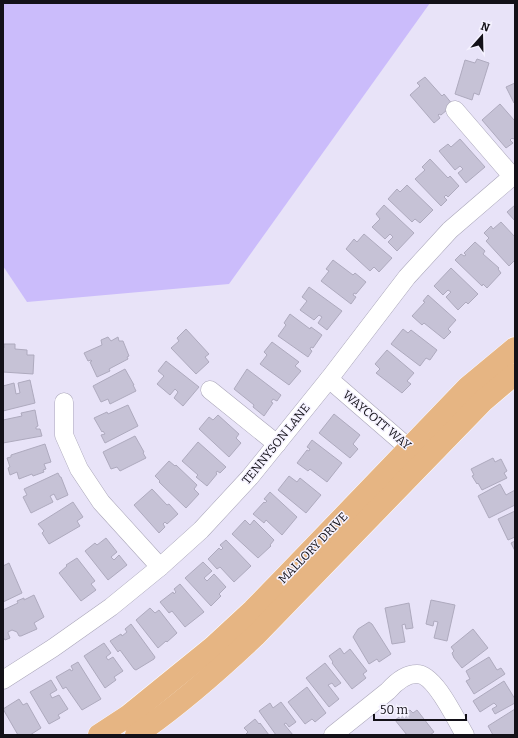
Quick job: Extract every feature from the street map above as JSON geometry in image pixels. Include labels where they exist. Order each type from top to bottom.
[{"type":"main road","name":"MALLORY DRIVE","points":[[99,735],[128,716],[213,647],[253,610],[417,454],[468,387],[515,348]]},
{"type":"main road","points":[[136,735],[189,695],[255,636],[417,454],[515,374]]},
{"type":"street","points":[[454,110],[514,175]]},
{"type":"street","name":"TENNYSON LANE","points":[[3,680],[53,648],[111,607],[160,567],[201,530],[250,477],[277,444],[407,277],[450,230],[514,175]]},
{"type":"street","name":"WAYCOTT WAY","points":[[329,379],[417,454]]},
{"type":"street","points":[[210,390],[277,444]]},
{"type":"street","points":[[64,402],[64,435],[79,469],[101,502],[160,567]]},
{"type":"street","points":[[333,735],[388,691],[395,683],[410,675],[418,674],[431,681],[442,696],[465,735]]},
{"type":"shaded area","points":[[3,3],[430,3],[229,284],[27,302],[3,266]]},
{"type":"building","points":[[477,59],[489,63],[479,95],[474,93],[472,100],[455,94],[465,60],[475,63]]},
{"type":"building","points":[[425,77],[442,96],[444,94],[453,105],[441,115],[439,114],[438,115],[440,118],[434,123],[410,95],[420,86],[417,83]]},
{"type":"building","points":[[515,83],[515,102],[514,103],[506,87]]},
{"type":"building","points":[[500,104],[515,120],[515,138],[510,140],[513,143],[506,148],[482,120]]},
{"type":"building","points":[[460,139],[485,167],[466,183],[458,173],[463,169],[460,166],[455,170],[439,151],[448,144],[451,147]]},
{"type":"building","points":[[430,159],[448,178],[450,176],[459,186],[448,197],[446,195],[444,197],[447,200],[441,206],[415,179],[425,170],[422,167]]},
{"type":"building","points":[[407,185],[433,210],[420,223],[415,219],[412,222],[388,199],[397,189],[400,192]]},
{"type":"building","points":[[384,205],[414,233],[397,251],[388,242],[393,237],[390,234],[385,239],[372,227],[380,219],[376,214]]},
{"type":"building","points":[[515,205],[515,221],[507,212]]},
{"type":"building","points":[[501,222],[515,237],[515,260],[509,266],[486,241],[489,238],[484,233],[491,226],[493,229]]},
{"type":"building","points":[[364,234],[392,258],[379,272],[374,267],[370,271],[346,249],[354,239],[357,242]]},
{"type":"building","points":[[475,242],[485,251],[483,254],[499,268],[498,269],[501,273],[487,288],[483,284],[482,286],[455,260],[461,254],[464,256],[466,255],[464,253]]},
{"type":"building","points":[[333,260],[353,275],[355,273],[366,282],[356,294],[354,293],[353,295],[356,297],[351,304],[321,281],[329,271],[326,269]]},
{"type":"building","points":[[451,268],[478,294],[468,304],[466,302],[458,310],[446,297],[451,292],[448,290],[443,295],[434,286]]},
{"type":"building","points":[[309,287],[342,311],[327,330],[318,323],[322,317],[319,315],[314,320],[300,310],[307,301],[302,297]]},
{"type":"building","points":[[428,295],[456,320],[448,329],[451,332],[444,339],[424,323],[422,325],[412,316],[425,302],[423,301]]},
{"type":"building","points":[[290,314],[310,329],[311,327],[322,335],[313,348],[311,347],[310,349],[312,351],[308,357],[278,336],[286,325],[284,323]]},
{"type":"building","points":[[186,329],[209,354],[205,357],[209,362],[196,374],[171,348],[179,341],[177,338]]},
{"type":"building","points":[[403,329],[408,333],[411,330],[437,350],[430,360],[426,358],[420,366],[391,344]]},
{"type":"building","points":[[108,337],[111,341],[118,337],[119,341],[123,341],[129,356],[127,357],[128,359],[109,369],[110,371],[97,377],[90,362],[92,361],[88,361],[84,353],[102,345],[101,340]]},
{"type":"building","points":[[272,342],[299,362],[295,366],[301,371],[289,385],[260,364],[267,355],[264,352]]},
{"type":"building","points":[[4,344],[15,344],[15,349],[27,350],[27,355],[34,355],[33,374],[3,372]]},
{"type":"building","points":[[387,350],[414,373],[407,381],[411,384],[402,393],[376,373],[380,369],[375,364]]},
{"type":"building","points":[[166,361],[199,387],[183,406],[174,398],[178,392],[175,389],[170,395],[157,384],[164,376],[158,371]]},
{"type":"building","points":[[125,369],[136,391],[110,404],[108,399],[101,402],[93,386]]},
{"type":"building","points":[[247,369],[281,395],[277,401],[273,399],[271,402],[273,403],[264,416],[253,407],[254,405],[234,389]]},
{"type":"building","points":[[30,380],[35,403],[3,411],[3,386],[14,383],[16,394],[20,393],[18,383]]},
{"type":"building","points":[[128,405],[138,426],[105,443],[101,435],[105,434],[103,431],[102,432],[94,418],[107,412],[108,414]]},
{"type":"building","points":[[35,410],[38,426],[36,429],[40,429],[42,436],[3,443],[3,420],[22,416],[21,413]]},
{"type":"building","points":[[334,414],[360,435],[353,444],[358,449],[350,458],[319,433]]},
{"type":"building","points":[[218,415],[239,434],[236,438],[241,443],[229,457],[199,429],[209,417],[213,420]]},
{"type":"building","points":[[135,436],[146,458],[120,471],[117,467],[111,469],[103,452]]},
{"type":"building","points":[[312,440],[342,463],[327,482],[310,469],[308,471],[297,463],[307,450],[309,451],[310,449],[307,447]]},
{"type":"building","points":[[198,442],[226,467],[220,473],[217,471],[217,474],[207,486],[196,477],[198,475],[182,461]]},
{"type":"building","points":[[45,444],[51,462],[44,464],[46,469],[43,470],[44,472],[33,476],[32,474],[19,479],[17,472],[10,475],[8,468],[10,467],[7,458],[11,457],[11,455]]},
{"type":"building","points":[[493,458],[495,462],[501,459],[507,471],[504,473],[507,478],[482,490],[472,476],[474,475],[471,469]]},
{"type":"building","points":[[169,461],[175,466],[176,465],[197,485],[194,489],[199,494],[186,508],[159,482],[160,481],[155,476]]},
{"type":"building","points":[[58,473],[68,495],[57,500],[54,494],[50,496],[53,502],[31,513],[23,497],[27,495],[24,489]]},
{"type":"building","points":[[289,476],[297,482],[300,478],[321,495],[306,513],[278,490]]},
{"type":"building","points":[[500,484],[506,495],[515,490],[515,505],[489,518],[478,496]]},
{"type":"building","points":[[152,489],[178,514],[167,524],[165,522],[163,524],[165,527],[159,533],[134,505]]},
{"type":"building","points":[[270,492],[297,517],[282,535],[266,520],[264,523],[253,514],[264,502],[265,503],[267,501],[264,499]]},
{"type":"building","points":[[73,502],[83,517],[77,521],[80,526],[49,544],[42,533],[44,531],[38,524]]},
{"type":"building","points":[[515,511],[515,537],[508,540],[498,519]]},
{"type":"building","points":[[245,520],[250,525],[254,520],[274,540],[270,545],[271,546],[258,558],[232,534]]},
{"type":"building","points":[[106,538],[117,552],[111,557],[114,560],[119,555],[127,565],[108,580],[85,551],[95,543],[97,545]]},
{"type":"building","points":[[226,540],[251,566],[234,582],[220,567],[217,569],[208,559],[219,548],[221,550],[223,548],[220,545]]},
{"type":"building","points":[[515,541],[515,551],[511,543]]},
{"type":"building","points":[[77,558],[95,581],[91,584],[96,590],[81,601],[59,573],[67,566],[66,565]]},
{"type":"building","points":[[203,562],[212,571],[204,578],[207,581],[214,574],[226,587],[219,594],[221,596],[211,606],[185,578]]},
{"type":"building","points":[[9,563],[22,593],[3,602],[3,566]]},
{"type":"building","points":[[180,584],[204,612],[185,627],[172,611],[169,613],[160,602],[173,592],[174,594],[176,592],[174,589]]},
{"type":"building","points":[[34,595],[44,617],[34,623],[37,629],[21,636],[12,630],[8,632],[10,638],[5,640],[3,637],[3,610],[18,603],[17,601],[24,598],[24,600]]},
{"type":"building","points":[[431,600],[455,605],[447,641],[434,638],[438,622],[434,621],[433,626],[426,624]]},
{"type":"building","points":[[409,603],[413,628],[406,629],[405,624],[402,625],[405,642],[392,644],[385,608]]},
{"type":"building","points":[[150,608],[155,613],[159,610],[177,633],[158,648],[136,620]]},
{"type":"building","points":[[369,622],[372,624],[391,654],[379,662],[377,659],[369,664],[353,637],[358,629]]},
{"type":"building","points":[[131,624],[155,657],[136,670],[120,650],[118,652],[110,641],[127,632],[125,629]]},
{"type":"building","points":[[473,629],[488,648],[462,668],[454,658],[452,653],[454,651],[451,647]]},
{"type":"building","points":[[104,643],[111,653],[106,657],[108,660],[113,657],[123,671],[114,677],[116,680],[105,688],[84,656]]},
{"type":"building","points":[[340,648],[344,654],[350,649],[367,671],[363,674],[366,678],[352,689],[332,663],[333,662],[329,656]]},
{"type":"building","points":[[489,657],[497,670],[501,668],[505,674],[474,694],[466,681],[470,679],[466,671]]},
{"type":"building","points":[[78,662],[101,699],[82,710],[66,687],[63,689],[56,677],[70,669],[71,671],[73,670],[71,666]]},
{"type":"building","points":[[325,663],[341,683],[335,687],[332,683],[328,685],[339,699],[329,707],[306,678]]},
{"type":"building","points":[[51,680],[57,690],[50,694],[52,698],[59,695],[68,709],[58,715],[60,718],[49,724],[30,692]]},
{"type":"building","points":[[504,681],[515,699],[515,703],[495,714],[492,709],[497,706],[494,703],[480,712],[473,701]]},
{"type":"building","points":[[307,687],[326,713],[315,722],[312,719],[305,724],[288,702]]},
{"type":"building","points":[[19,699],[23,705],[27,703],[41,728],[30,735],[18,735],[3,709]]},
{"type":"building","points":[[281,702],[296,722],[289,727],[286,723],[284,724],[293,735],[276,735],[259,711],[270,703],[273,708]]},
{"type":"building","points":[[515,709],[515,735],[493,735],[488,726]]},
{"type":"building","points":[[410,710],[413,713],[417,710],[434,732],[430,735],[407,735],[395,720]]},
{"type":"building","points":[[255,719],[269,735],[245,735],[248,732],[244,728]]}]
